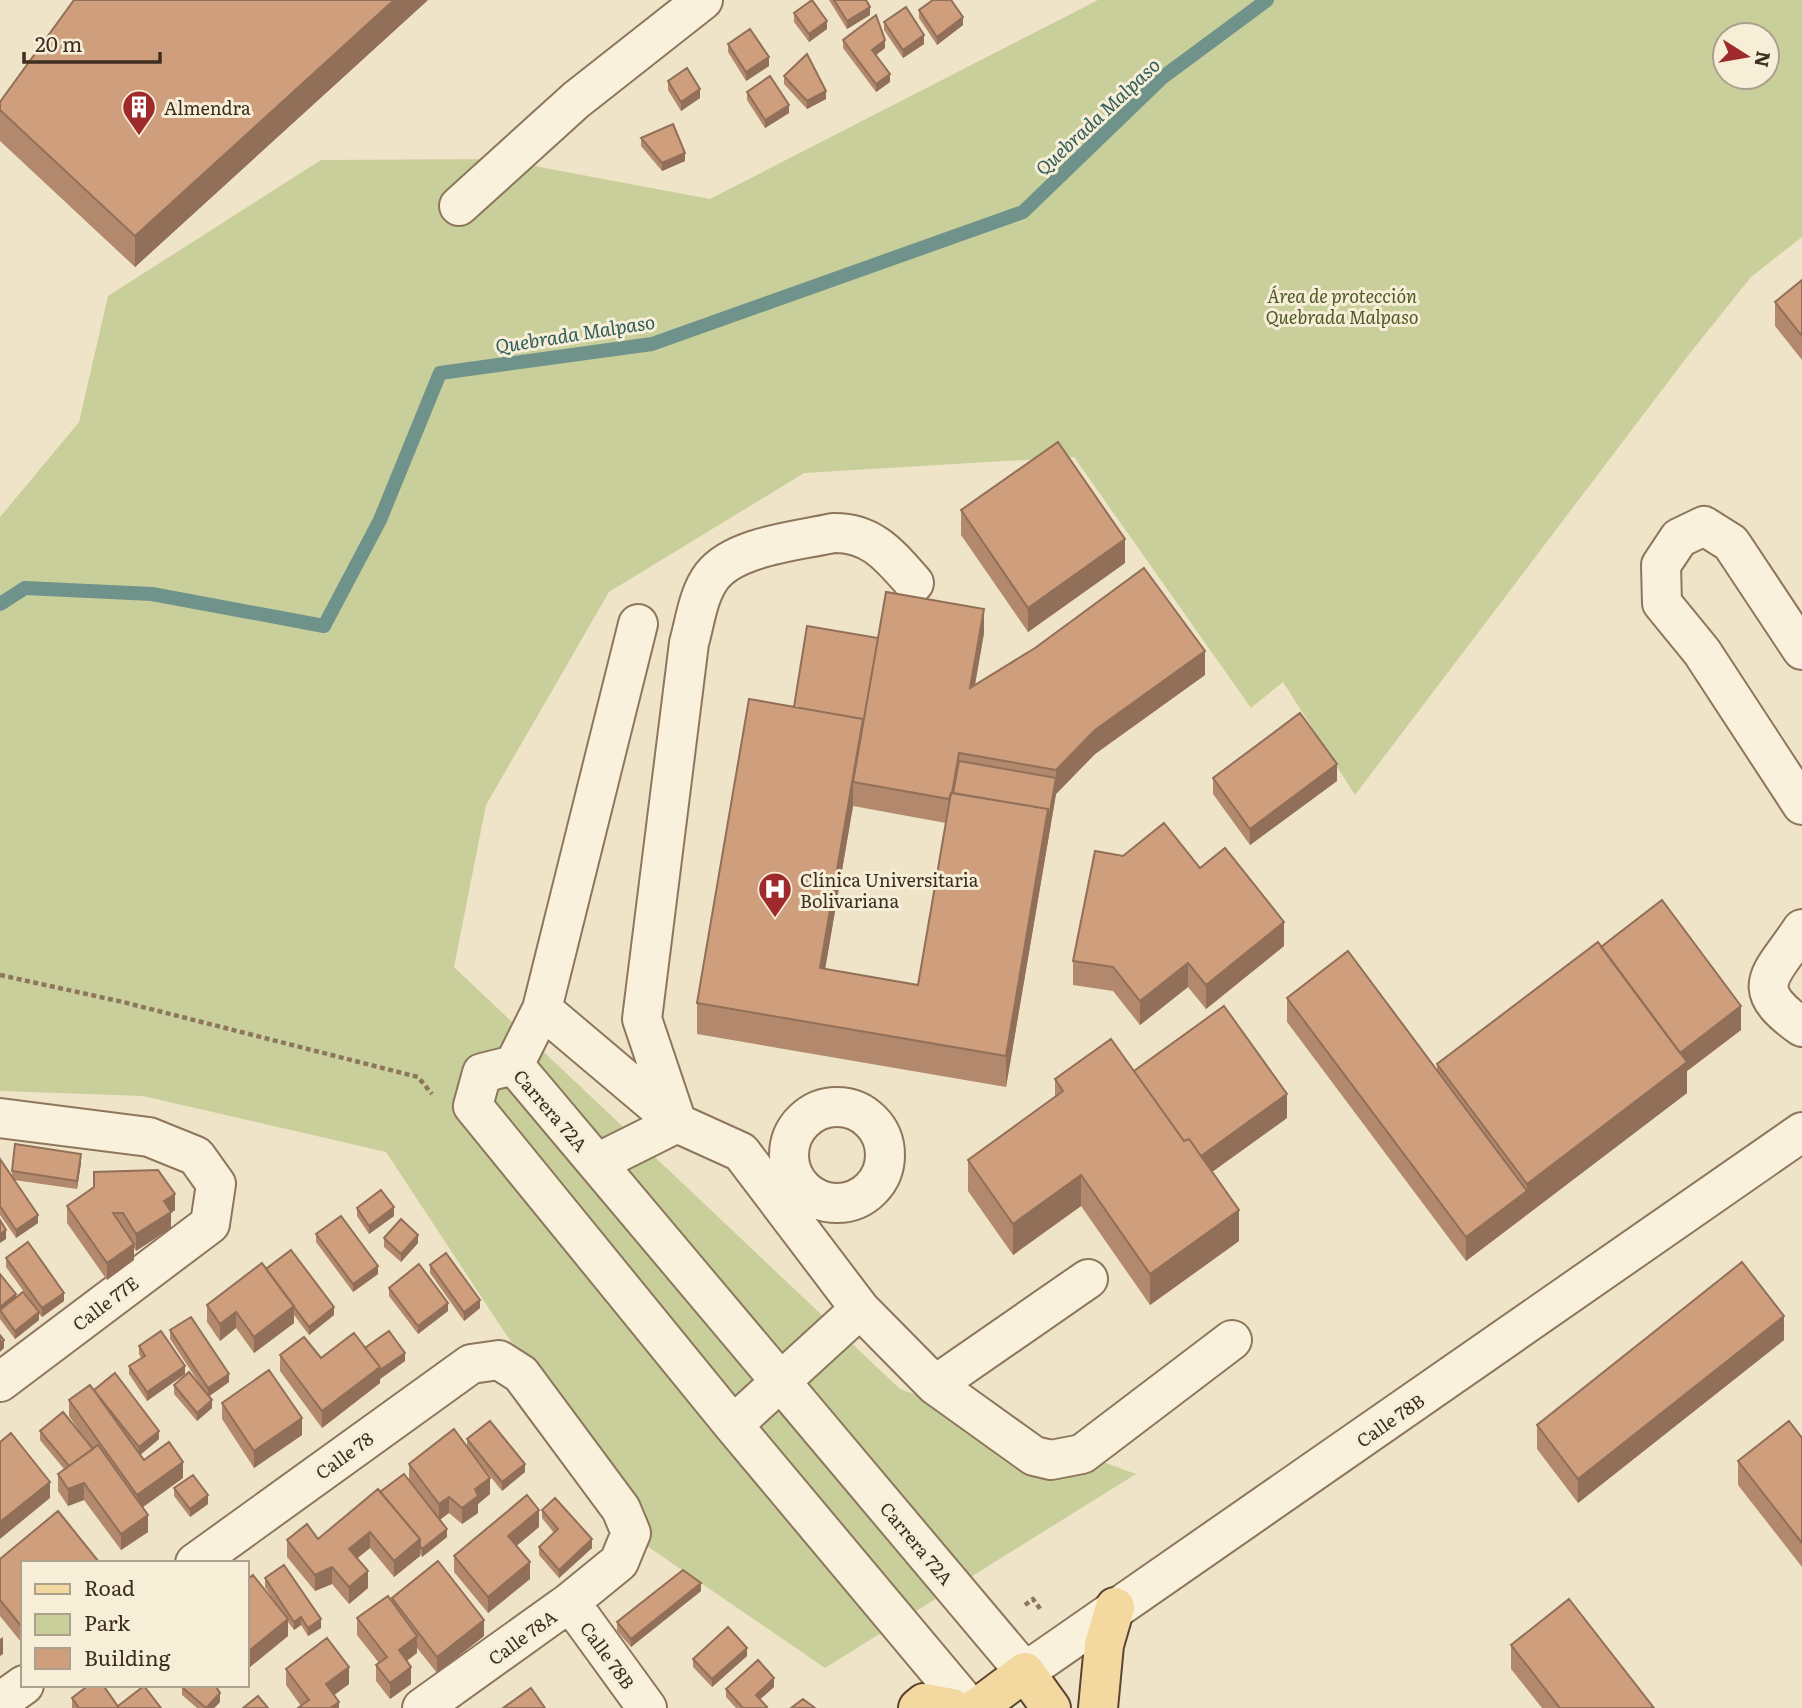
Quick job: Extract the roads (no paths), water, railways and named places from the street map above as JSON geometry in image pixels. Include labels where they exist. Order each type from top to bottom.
[{"type":"main road","points":[[1098,1708],[1104,1645],[1115,1607]]},
{"type":"main road","name":"Calle 78B","points":[[977,1708],[1025,1672]]},
{"type":"main road","name":"Carrera 72A","points":[[1025,1672],[1051,1708]]},
{"type":"main road","points":[[918,1708],[924,1703],[952,1708]]},
{"type":"street","points":[[459,206],[576,100],[703,0]]},
{"type":"street","points":[[1802,650],[1731,543],[1704,526],[1679,538],[1661,565],[1662,603],[1709,662],[1802,805]]},
{"type":"street","points":[[677,1123],[642,1019],[689,643],[703,592],[711,577],[736,556],[833,533],[848,533],[877,543],[914,583]]},
{"type":"street","points":[[514,1065],[542,1009],[638,624]]},
{"type":"street","points":[[1802,929],[1768,977],[1767,990],[1784,1014],[1802,1027]]},
{"type":"street","points":[[542,1009],[677,1123],[741,1152],[788,1155]]},
{"type":"street","name":"Carrera 72A","points":[[970,1708],[733,1425],[473,1105],[482,1073],[514,1065],[1025,1672]]},
{"type":"street","points":[[831,1106],[849,1108],[866,1116],[877,1129],[884,1146],[885,1163],[878,1181],[866,1194],[850,1202],[832,1204],[815,1199],[801,1188],[792,1174],[788,1155],[791,1138],[801,1122],[814,1111],[831,1106]]},
{"type":"street","name":"Calle 77E","points":[[0,1118],[149,1137],[196,1156],[216,1184],[210,1224],[0,1382]]},
{"type":"street","points":[[597,1163],[677,1123]]},
{"type":"street","name":"Calle 78B","points":[[1025,1672],[1802,1132]]},
{"type":"street","points":[[741,1152],[852,1296],[935,1385],[1034,1456],[1051,1460],[1068,1459],[1082,1454],[1232,1340]]},
{"type":"street","points":[[832,1204],[852,1296]]},
{"type":"street","points":[[935,1385],[1088,1279]]},
{"type":"street","points":[[733,1425],[779,1380],[852,1296]]},
{"type":"street","name":"Calle 78","points":[[198,1561],[471,1364],[499,1360],[521,1374],[621,1509],[631,1533],[619,1562]]},
{"type":"street","name":"Calle 78A","points":[[422,1708],[570,1602],[619,1562]]},
{"type":"street","name":"Calle 78B","points":[[570,1602],[647,1708]]},
{"type":"street","points":[[0,1702],[21,1687]]},
{"type":"waterway","name":"Quebrada Malpaso","points":[[0,604],[25,588],[152,594],[324,626],[380,520],[440,373],[652,344],[1023,212],[1163,77],[1267,0]]},
{"type":"place","name":"Almendra","points":[[139,137]]},
{"type":"place","name":"Clínica Universitaria Bolivariana","points":[[775,919]]},
{"type":"park label","name":"Área de protección Quebrada Malpaso","points":[[1342,305]]}]
